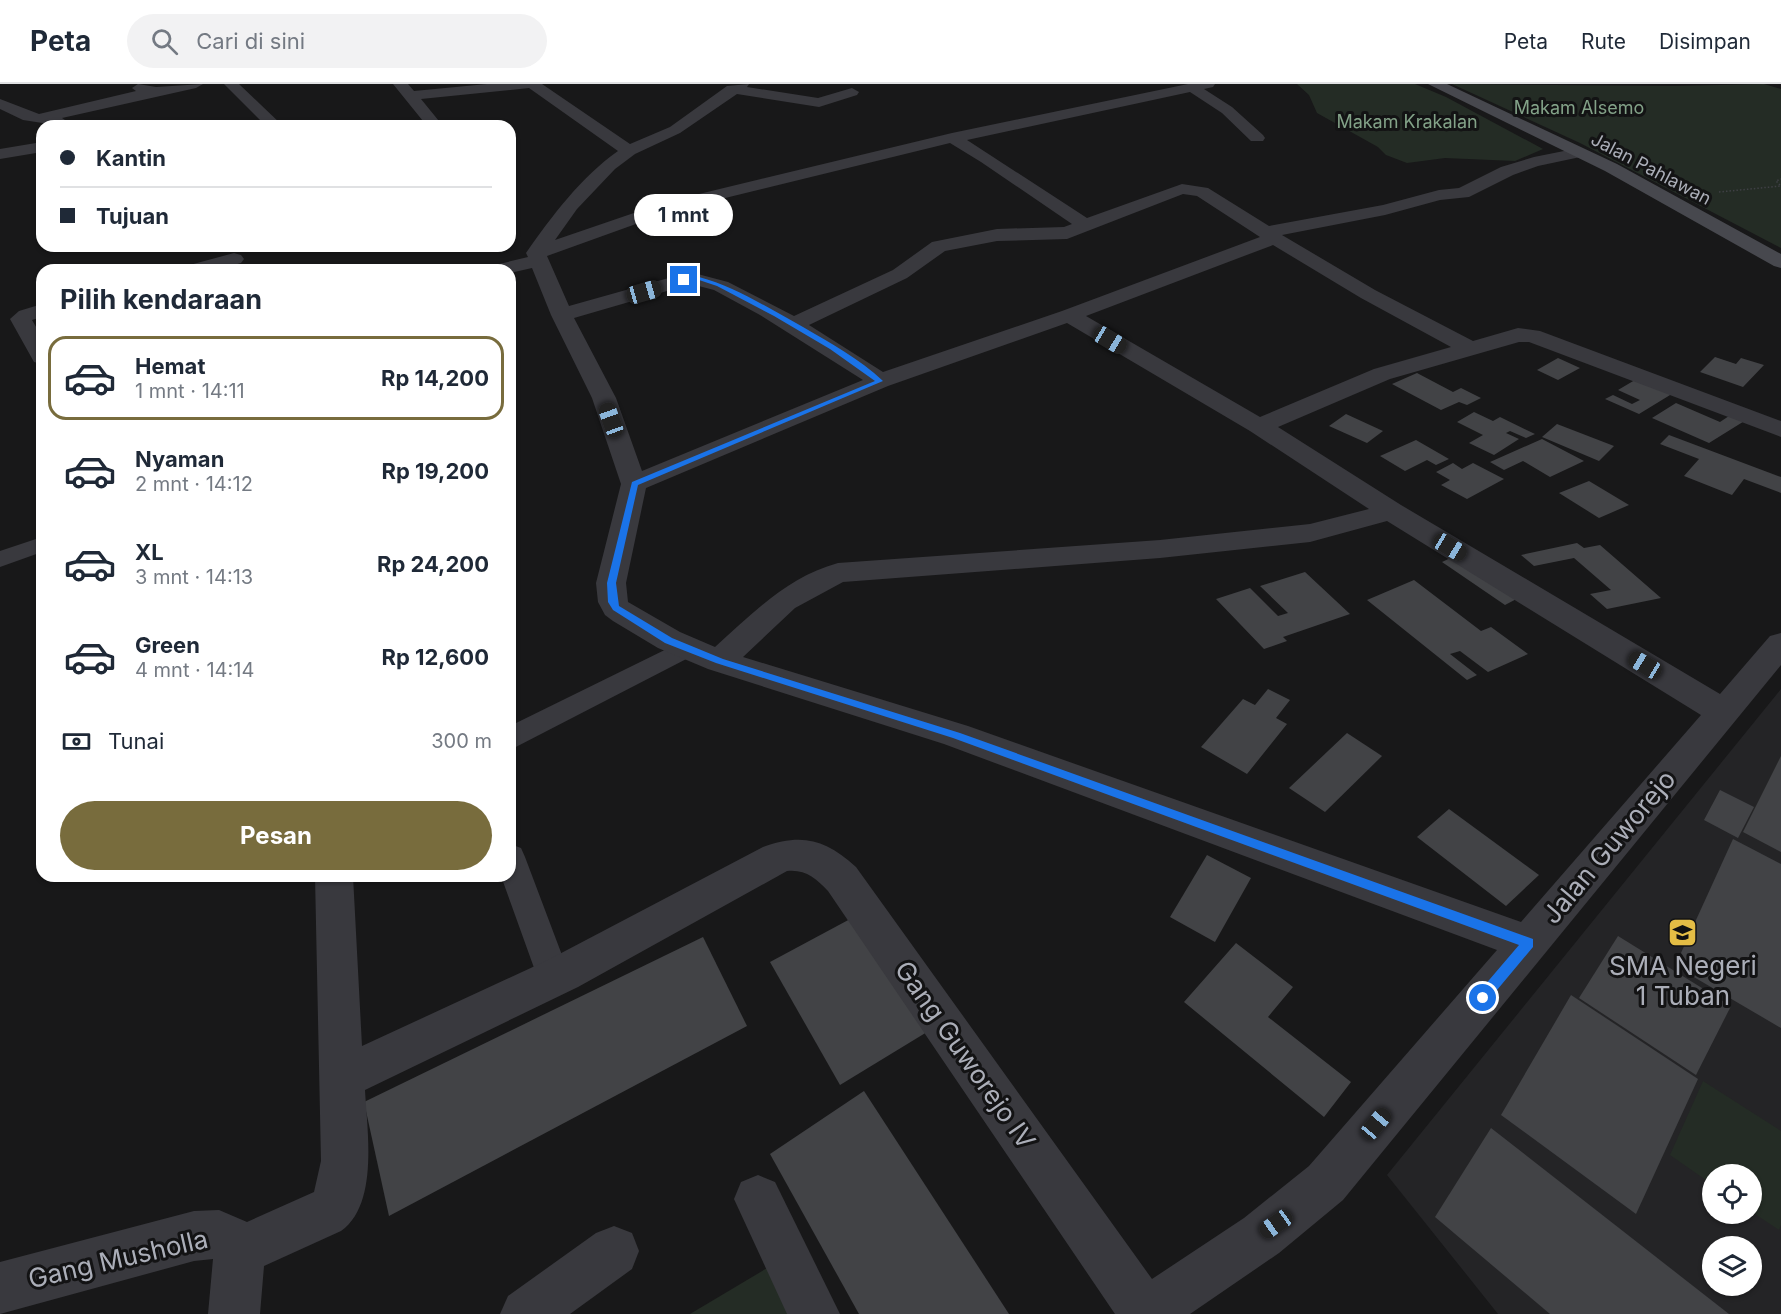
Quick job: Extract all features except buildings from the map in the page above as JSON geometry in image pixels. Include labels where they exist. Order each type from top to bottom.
[{"type":"main road","name":"Jalan Pahlawan","points":[[1435,84],[1503,114],[1579,153],[1780,262]]},
{"type":"street","points":[[129,84],[144,90],[160,90]]},
{"type":"street","points":[[38,118],[195,84]]},
{"type":"street","points":[[231,84],[269,120]]},
{"type":"street","points":[[400,84],[430,120]]},
{"type":"street","points":[[412,96],[528,84]]},
{"type":"street","points":[[533,84],[629,151]]},
{"type":"street","points":[[515,264],[666,207],[952,138],[1200,86],[1257,138]]},
{"type":"street","points":[[538,256],[577,198],[609,165],[629,151],[675,130],[737,87],[816,103],[828,102],[852,92]]},
{"type":"street","points":[[0,103],[28,117],[56,120]]},
{"type":"street","points":[[952,138],[981,153],[1048,204],[1086,225]]},
{"type":"street","points":[[0,154],[36,148]]},
{"type":"street","points":[[634,484],[880,381],[1069,315],[1271,235],[1385,210],[1439,195],[1463,192],[1525,165],[1579,153]]},
{"type":"street","points":[[795,324],[900,274],[939,246],[997,234],[1066,233],[1177,190],[1188,189],[1202,192],[1368,294],[1470,348]]},
{"type":"street","points":[[538,256],[562,315],[604,398],[634,484],[612,583],[613,602],[624,614],[669,640],[719,661],[956,735],[1528,943]]},
{"type":"street","points":[[216,264],[234,259]]},
{"type":"street","points":[[562,315],[694,278],[719,285],[795,324],[833,347],[880,381]]},
{"type":"street","points":[[36,312],[21,319],[36,347]]},
{"type":"street","points":[[1069,315],[1259,426],[1391,511],[1723,712]]},
{"type":"street","points":[[0,329],[22,323]]},
{"type":"street","points":[[1259,426],[1390,371],[1518,335],[1532,336],[1781,430]]},
{"type":"street","points":[[719,661],[784,601],[838,573],[1160,549],[1310,533],[1391,511]]},
{"type":"street","name":"Jalan Guworejo","points":[[1145,1314],[1276,1224],[1326,1183],[1781,644]]},
{"type":"street","name":"Gang Guworejo IV","points":[[343,1077],[554,979],[686,910],[776,858],[786,854],[795,854],[825,862],[842,879],[1145,1314]]},
{"type":"street","points":[[237,1252],[314,1220],[331,1209],[339,1196],[345,1161],[334,882]]},
{"type":"street","points":[[758,1199],[814,1314]]},
{"type":"street","name":"Gang Musholla","points":[[0,1288],[194,1236],[210,1234],[228,1237],[237,1252],[238,1279],[234,1314]]},
{"type":"street","points":[[526,1314],[614,1251]]},
{"type":"lane","points":[[0,559],[36,546]]},
{"type":"lane","points":[[516,736],[687,648]]},
{"type":"lane","points":[[516,874],[554,979]]},
{"type":"path","points":[[1781,179],[1776,181],[1781,185]]},
{"type":"shaded area","name":"SMA Negeri 1 Tuban","points":[[1781,689],[1781,1314],[1498,1314],[1387,1175]]},
{"type":"green space","name":"Makam Krakalan","points":[[1297,84],[1415,84],[1446,97],[1543,149],[1515,161],[1445,158],[1407,163],[1386,155],[1378,147],[1317,113],[1309,95]]},
{"type":"green space","name":"Makam Alsemo","points":[[1452,84],[1674,86],[1764,84],[1781,89],[1781,248],[1580,143]]},
{"type":"green space","points":[[1703,1081],[1781,1131],[1781,1225],[1779,1230],[1762,1219],[1762,1164],[1702,1164],[1702,1177],[1670,1155]]},
{"type":"green space","points":[[779,1261],[801,1314],[690,1314]]},
{"type":"place","name":"SMA Negeri 1 Tuban","points":[[1683,932]]},
{"type":"route","points":[[684,280],[699,278],[719,285],[795,324],[833,347],[880,381],[634,484],[612,583],[613,602],[616,608],[669,640],[719,661],[956,735],[1528,943],[1483,998]]}]
